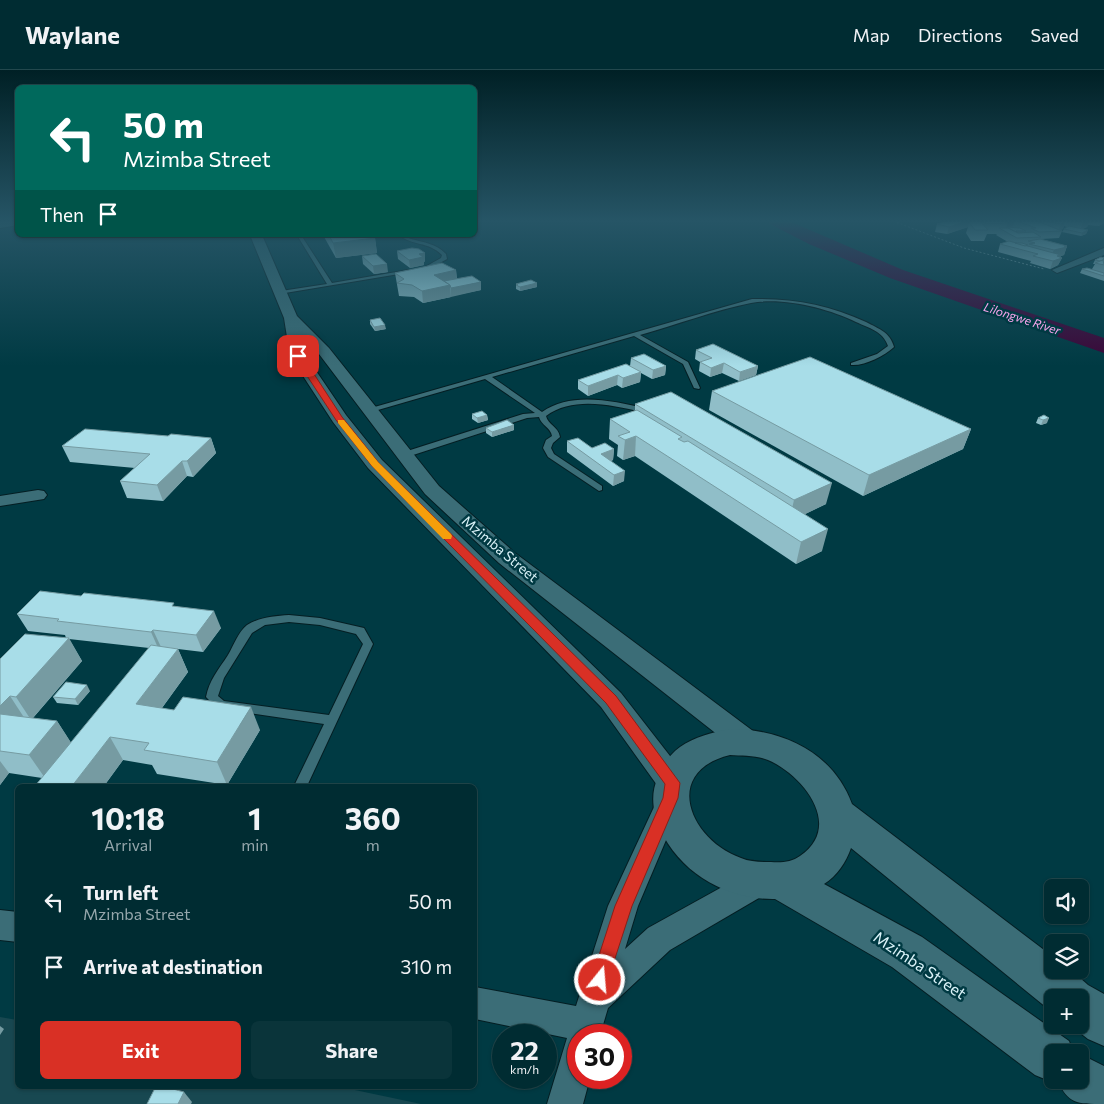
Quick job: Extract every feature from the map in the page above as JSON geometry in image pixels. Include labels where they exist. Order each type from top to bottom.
[{"type":"main road","points":[[730,742],[747,742],[781,750],[804,764],[824,783],[832,798],[837,814],[838,829],[835,845],[827,858],[815,869],[799,877],[771,881],[740,877],[721,869],[704,858],[690,845],[673,814],[672,791],[678,770],[687,759],[700,750],[730,742]]},
{"type":"main road","points":[[837,814],[1060,989]]},
{"type":"main road","name":"Mzimba Street","points":[[771,881],[907,952],[1044,1052]]},
{"type":"main road","points":[[1089,1011],[1104,1023]]},
{"type":"main road","points":[[1089,1085],[1104,1096]]},
{"type":"street","name":"Mzimba Street","points":[[271,269],[291,318],[298,356],[339,418],[375,464],[611,700],[672,791]]},
{"type":"street","name":"Mzimba Street","points":[[291,318],[324,351],[432,490],[507,558],[747,742]]},
{"type":"street","points":[[0,501],[38,496]]},
{"type":"street","points":[[587,1024],[623,906],[672,791]]},
{"type":"street","points":[[589,1024],[659,939],[771,881]]},
{"type":"street","points":[[0,925],[15,926]]},
{"type":"street","points":[[477,1003],[568,1024]]},
{"type":"street","points":[[565,1104],[569,1089]]},
{"type":"lane","points":[[320,269],[330,285]]},
{"type":"lane","points":[[281,293],[412,272]]},
{"type":"lane","points":[[368,410],[752,301],[800,302],[831,310],[859,321],[886,335],[891,348],[879,355],[853,364]]},
{"type":"lane","points":[[636,335],[686,363],[697,388]]},
{"type":"lane","points":[[487,377],[542,415],[543,420],[556,431],[556,437],[549,442],[547,448],[551,455],[599,488]]},
{"type":"lane","points":[[404,455],[526,416],[542,415],[547,410],[574,403],[617,404],[642,410]]},
{"type":"lane","points":[[302,784],[368,644],[360,630],[338,625],[283,618],[265,620],[250,629],[213,685],[212,697],[221,705],[332,720]]},
{"type":"path","points":[[1043,269],[1057,270]]},
{"type":"shaded area","points":[[0,1017],[15,1020],[15,1089],[350,1089],[421,1104],[0,1104]]},
{"type":"building","points":[[413,269],[456,270],[434,275],[450,285],[422,291],[412,285],[397,283],[404,279],[395,273]]},
{"type":"building","points":[[1083,269],[1104,273],[1104,276]]},
{"type":"building","points":[[472,276],[481,282],[451,288],[444,281]]},
{"type":"building","points":[[531,280],[537,283],[520,287],[516,285],[518,285],[516,284]]},
{"type":"building","points":[[380,318],[385,325],[374,327],[370,320]]},
{"type":"building","points":[[713,344],[758,366],[740,372],[724,363],[711,368],[700,362],[712,358],[696,350]]},
{"type":"building","points":[[644,354],[666,366],[653,370],[631,358]]},
{"type":"building","points":[[810,357],[971,429],[869,475],[712,391]]},
{"type":"building","points":[[626,364],[641,372],[623,378],[618,375],[588,386],[578,380]]},
{"type":"building","points":[[671,392],[832,483],[794,500],[635,404]]},
{"type":"building","points":[[637,410],[682,437],[678,439],[684,442],[688,441],[828,529],[801,542],[636,436],[625,440],[618,436],[630,432],[610,419]]},
{"type":"building","points":[[482,411],[487,415],[477,418],[472,414]]},
{"type":"building","points":[[1044,415],[1049,418],[1043,420],[1038,418]]},
{"type":"building","points":[[507,420],[514,425],[492,432],[486,428]]},
{"type":"building","points":[[85,429],[211,438],[187,461],[182,461],[157,485],[120,481],[150,454],[62,446]]},
{"type":"building","points":[[578,438],[592,448],[605,443],[614,449],[601,454],[625,471],[614,475],[567,441]]},
{"type":"building","points":[[40,591],[81,596],[84,593],[174,603],[172,606],[214,611],[196,635],[153,630],[151,632],[57,621],[59,619],[17,614]]},
{"type":"building","points":[[25,634],[69,638],[16,697],[10,696],[0,706],[0,659]]},
{"type":"building","points":[[151,645],[178,649],[136,704],[174,710],[183,697],[251,707],[217,762],[144,750],[149,743],[110,737],[74,784],[37,784]]},
{"type":"building","points":[[66,682],[87,685],[75,699],[53,697]]},
{"type":"building","points":[[0,714],[57,721],[29,755],[0,751]]},
{"type":"building","points":[[154,1089],[173,1089],[184,1092],[178,1104],[147,1104]]},
{"type":"waterway","name":"Lilongwe River","points":[[884,269],[979,304],[1104,346]]},
{"type":"slow traffic","points":[[341,422],[375,464],[447,536]]},
{"type":"route","points":[[298,356],[339,418],[375,464],[611,700],[673,783],[671,798],[623,906],[600,980]]}]
